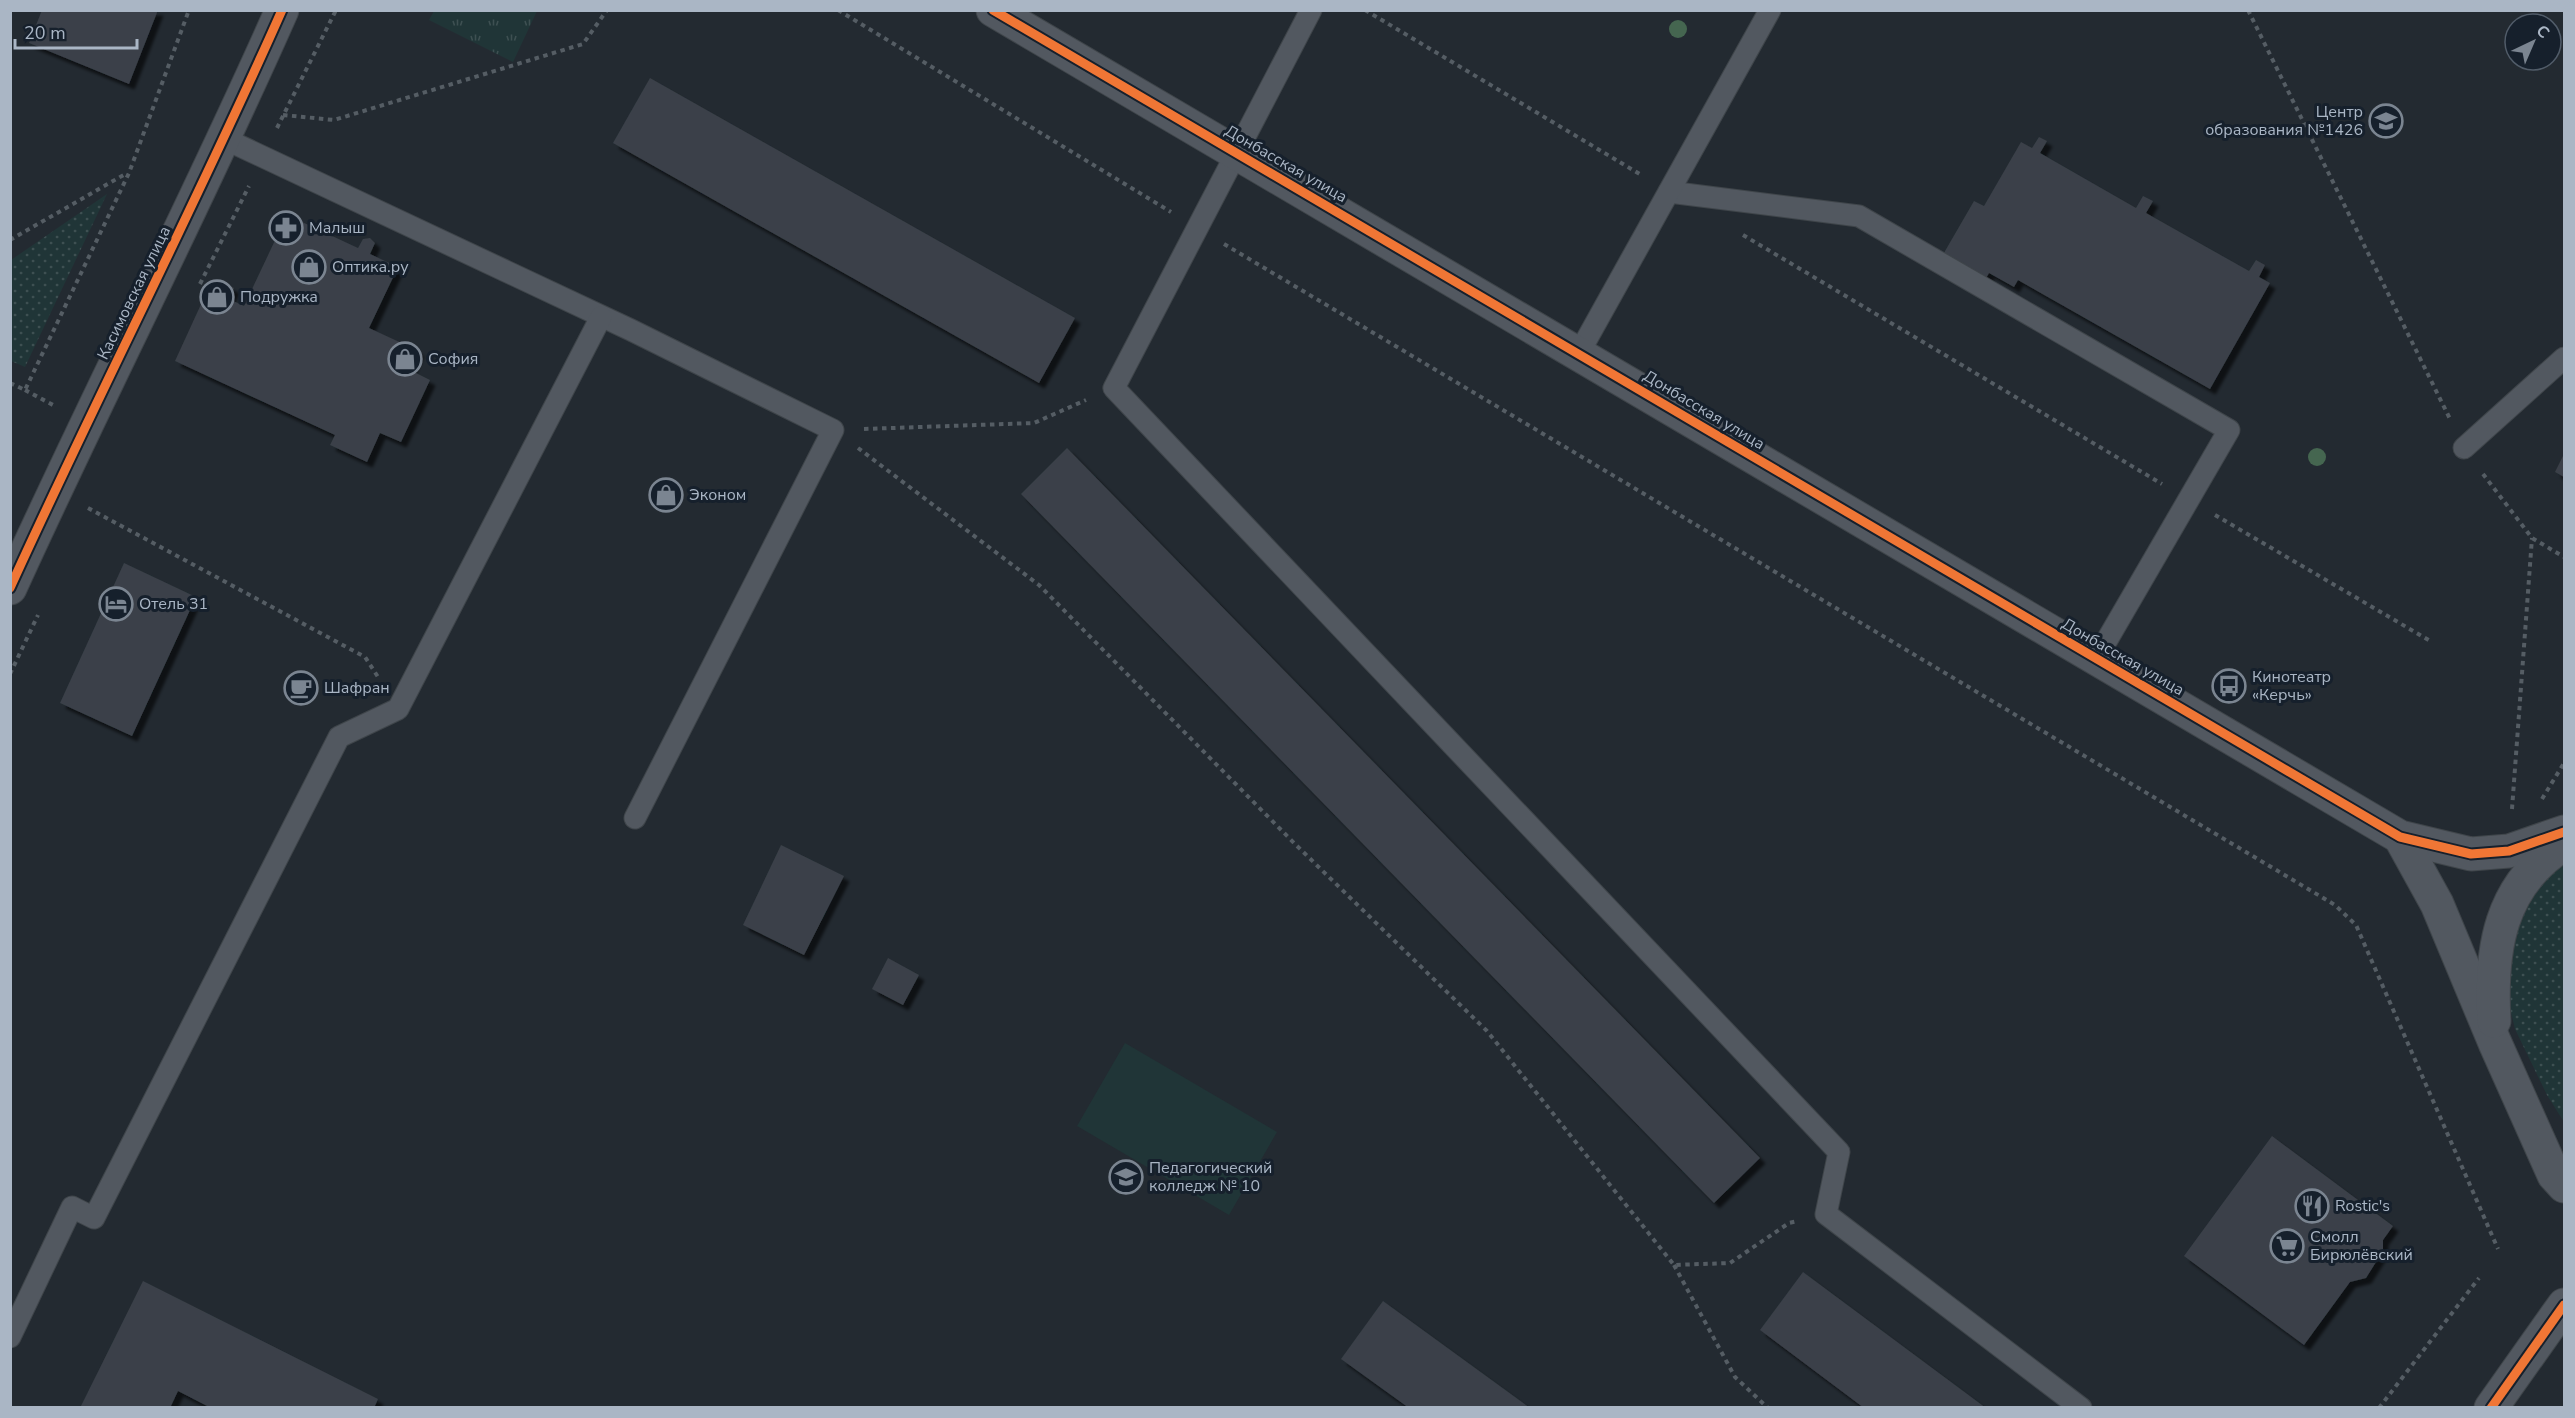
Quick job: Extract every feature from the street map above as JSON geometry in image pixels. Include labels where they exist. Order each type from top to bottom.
[{"type":"street","name":"Касимовская улица","points":[[10,588],[71,454],[225,139],[282,10]]},
{"type":"street","name":"Донбасская улица","points":[[993,10],[2400,837]]},
{"type":"street","points":[[2400,837],[2471,854],[2509,850],[2565,832]]},
{"type":"street","points":[[2400,837],[2437,904],[2495,1043],[2554,1175],[2565,1186]]},
{"type":"street","points":[[2495,1043],[2492,981],[2501,925],[2508,906],[2528,876],[2550,853],[2565,844]]},
{"type":"street","points":[[2491,1407],[2565,1305]]},
{"type":"lane","points":[[1311,10],[1114,388],[1839,1152],[1827,1214],[2081,1407]]},
{"type":"lane","points":[[1579,353],[1770,10]]},
{"type":"lane","points":[[225,139],[833,430],[635,818]]},
{"type":"lane","points":[[1669,192],[1859,216],[2229,430],[2096,658]]},
{"type":"lane","points":[[10,1337],[72,1207],[94,1218],[339,737],[398,710],[601,317]]},
{"type":"lane","points":[[2464,448],[2565,358]]},
{"type":"path","points":[[10,383],[25,390],[129,173],[189,10]]},
{"type":"path","points":[[234,218],[336,10]]},
{"type":"path","points":[[283,115],[334,120],[583,44],[607,10]]},
{"type":"path","points":[[838,10],[1197,228],[2335,905],[2356,925],[2498,1249]]},
{"type":"path","points":[[1365,10],[1669,192]]},
{"type":"path","points":[[2248,10],[2464,448],[2532,538],[2565,557]]},
{"type":"path","points":[[10,240],[129,173]]},
{"type":"path","points":[[1740,234],[2432,642]]},
{"type":"path","points":[[833,430],[1034,423],[1114,388]]},
{"type":"path","points":[[833,430],[1039,585],[1295,844],[1487,1031],[1674,1264],[1735,1377],[1768,1407]]},
{"type":"path","points":[[92,500],[88,509],[365,657],[398,710]]},
{"type":"path","points":[[2509,850],[2532,538]]},
{"type":"path","points":[[1674,1264],[1730,1263],[1789,1223],[1827,1214]]},
{"type":"path","points":[[2379,1407],[2479,1278]]},
{"type":"green space","points":[[434,10],[537,11],[513,62],[429,20]]},
{"type":"green space","points":[[107,194],[25,367],[11,361],[11,260]]},
{"type":"green space","points":[[2564,856],[2564,1122],[2547,1095],[2515,1029],[2508,1000],[2509,945],[2526,902]]},
{"type":"green space","points":[[1125,1043],[1277,1132],[1229,1215],[1077,1126]]},
{"type":"building","points":[[42,10],[158,10],[129,84],[29,43]]},
{"type":"building","points":[[650,78],[1075,318],[1039,383],[613,143]]},
{"type":"building","points":[[2039,137],[2047,141],[2040,153],[2136,208],[2143,196],[2153,201],[2146,213],[2249,271],[2256,260],[2265,265],[2259,277],[2270,283],[2210,389],[2018,280],[2014,287],[1989,273],[1984,282],[1941,258],[1974,201],[1984,206],[2021,142],[2032,148]]},
{"type":"building","points":[[287,215],[358,248],[363,239],[370,238],[375,243],[370,254],[398,267],[369,328],[419,351],[410,370],[430,380],[401,442],[380,433],[367,462],[330,445],[335,435],[175,361],[208,289],[212,291],[218,280],[234,288],[229,299],[244,306]]},
{"type":"building","points":[[1067,448],[1760,1158],[1714,1203],[1021,494]]},
{"type":"building","points":[[2564,454],[2564,477],[2555,472]]},
{"type":"building","points":[[124,563],[196,597],[132,736],[60,703]]},
{"type":"building","points":[[781,845],[844,876],[804,955],[743,925]]},
{"type":"building","points":[[888,958],[919,975],[903,1005],[872,989]]},
{"type":"building","name":"Смолл Бирюлёвский","points":[[2272,1136],[2393,1226],[2383,1240],[2383,1251],[2366,1278],[2350,1282],[2304,1345],[2184,1256]]},
{"type":"building","points":[[1803,1272],[1986,1408],[1864,1408],[1760,1330]]},
{"type":"building","points":[[143,1281],[378,1399],[374,1408],[211,1408],[178,1391],[170,1408],[80,1408]]},
{"type":"building","points":[[1383,1301],[1530,1408],[1409,1408],[1341,1359]]},
{"type":"cycle path","points":[[10,588],[216,155],[282,10]]},
{"type":"cycle path","points":[[993,10],[2400,837],[2471,854],[2509,851],[2564,832]]},
{"type":"cycle path","points":[[2491,1408],[2564,1305]]},
{"type":"place","name":"Центр образования №1426","points":[[2386,121]]},
{"type":"place","name":"Малыш","points":[[286,228]]},
{"type":"place","name":"Оптика.ру","points":[[309,267]]},
{"type":"place","name":"Подружка","points":[[217,297]]},
{"type":"place","name":"София","points":[[405,359]]},
{"type":"place","name":"Эконом","points":[[666,495]]},
{"type":"place","name":"Отель 31","points":[[116,604]]},
{"type":"place","name":"Кинотеатр «Керчь»","points":[[2229,686]]},
{"type":"place","name":"Шафран","points":[[301,688]]},
{"type":"place","name":"Педагогический колледж № 10","points":[[1126,1177]]},
{"type":"place","name":"Rostic's","points":[[2312,1206]]},
{"type":"place","name":"Смолл Бирюлёвский","points":[[2287,1246]]}]
